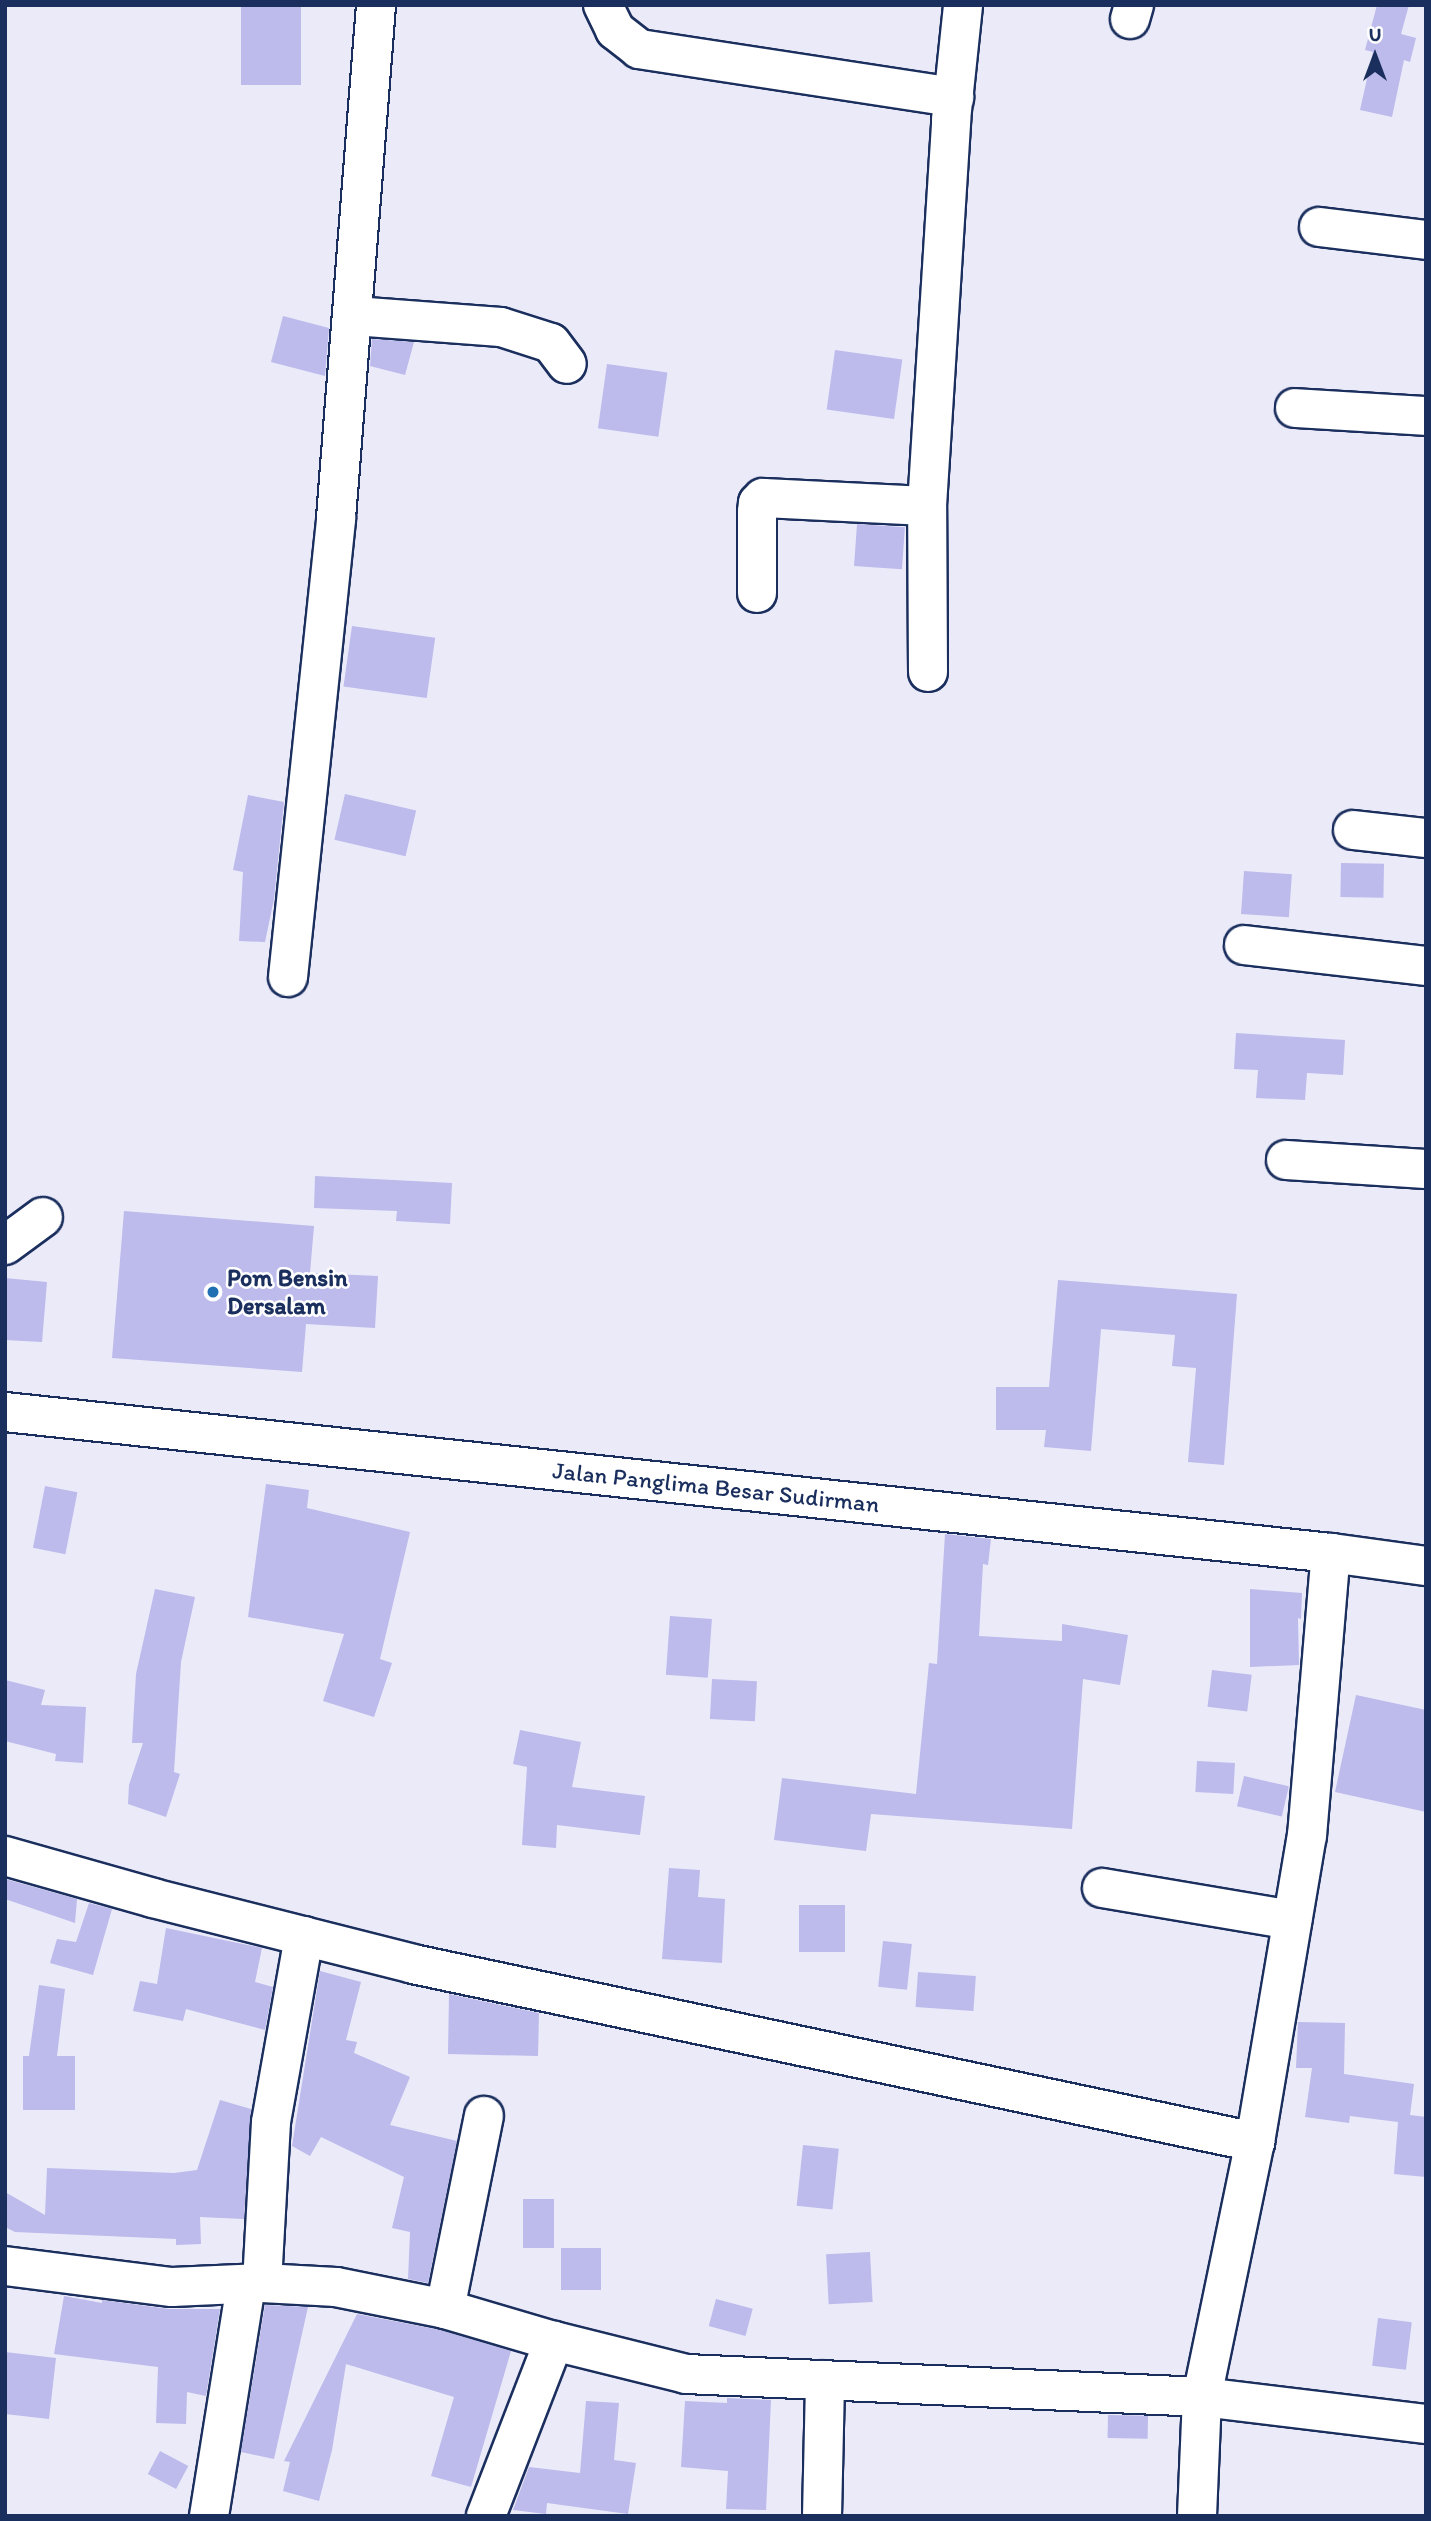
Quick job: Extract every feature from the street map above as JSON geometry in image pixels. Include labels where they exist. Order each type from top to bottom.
[{"type":"street","points":[[288,977],[354,316],[376,5]]},
{"type":"street","points":[[603,5],[615,30],[639,49],[954,97]]},
{"type":"street","points":[[928,672],[927,506],[954,97],[963,5]]},
{"type":"street","points":[[1319,227],[1426,240]]},
{"type":"street","points":[[354,316],[501,327],[551,343],[568,364]]},
{"type":"street","points":[[1295,408],[1426,416]]},
{"type":"street","points":[[757,593],[757,512],[758,503],[763,498],[927,506]]},
{"type":"street","points":[[1353,830],[1426,838]]},
{"type":"street","points":[[1244,945],[1426,966]]},
{"type":"street","points":[[1286,1160],[1426,1169]]},
{"type":"street","points":[[5,1245],[43,1217]]},
{"type":"street","name":"Jalan Panglima Besar Sudirman","points":[[5,1412],[1331,1553],[1426,1566]]},
{"type":"street","points":[[1197,2516],[1202,2397],[1255,2142],[1307,1836],[1331,1553]]},
{"type":"street","points":[[5,1856],[153,1898],[414,1964],[1255,2142]]},
{"type":"street","points":[[1102,1888],[1293,1920]]},
{"type":"street","points":[[209,2516],[254,2284],[271,2122],[304,1936]]},
{"type":"street","points":[[444,2309],[484,2116]]},
{"type":"street","points":[[5,2266],[172,2287],[254,2284],[336,2287],[444,2309],[554,2341],[686,2374],[1202,2397],[1426,2424]]},
{"type":"street","points":[[486,2516],[554,2341]]},
{"type":"street","points":[[822,2516],[825,2380]]},
{"type":"building","points":[[241,5],[301,5],[301,85],[241,85]]},
{"type":"building","points":[[1377,5],[1409,5],[1401,34],[1416,38],[1410,62],[1404,60],[1392,117],[1360,110],[1373,52],[1365,50]]},
{"type":"building","points":[[283,316],[329,328],[325,376],[271,362]]},
{"type":"building","points":[[372,339],[414,342],[405,375],[370,366]]},
{"type":"building","points":[[835,350],[902,359],[894,419],[827,409]]},
{"type":"building","points":[[607,364],[667,372],[658,437],[598,428]]},
{"type":"building","points":[[857,524],[905,527],[902,569],[854,566]]},
{"type":"building","points":[[352,626],[435,638],[427,698],[344,686]]},
{"type":"building","points":[[345,794],[416,810],[406,856],[334,840]]},
{"type":"building","points":[[248,795],[284,802],[274,899],[265,942],[239,941],[243,872],[233,870]]},
{"type":"building","points":[[1341,863],[1384,864],[1383,898],[1340,897]]},
{"type":"building","points":[[1244,871],[1292,874],[1289,917],[1241,914]]},
{"type":"building","points":[[1236,1033],[1345,1040],[1343,1075],[1307,1073],[1305,1100],[1256,1098],[1258,1070],[1234,1069]]},
{"type":"building","points":[[315,1176],[452,1183],[450,1224],[396,1221],[397,1211],[314,1208]]},
{"type":"building","name":"Pom Bensin Dersalam","points":[[124,1211],[314,1226],[310,1273],[378,1276],[375,1328],[306,1324],[302,1372],[112,1358]]},
{"type":"building","points":[[5,1278],[47,1282],[42,1342],[5,1340]]},
{"type":"building","points":[[1058,1280],[1237,1294],[1224,1465],[1188,1462],[1196,1368],[1172,1366],[1175,1335],[1101,1329],[1091,1451],[1044,1447],[1046,1430],[996,1430],[996,1387],[1049,1387]]},
{"type":"building","points":[[266,1484],[309,1490],[307,1508],[410,1532],[380,1659],[392,1663],[374,1717],[323,1701],[344,1634],[248,1617]]},
{"type":"building","points":[[45,1486],[77,1492],[65,1554],[33,1548]]},
{"type":"building","points":[[945,1534],[991,1539],[988,1565],[983,1564],[979,1636],[1062,1641],[1062,1624],[1128,1635],[1120,1685],[1083,1679],[1072,1829],[871,1814],[866,1851],[774,1840],[782,1778],[916,1794],[929,1663],[937,1664]]},
{"type":"building","points":[[155,1589],[195,1597],[181,1662],[174,1772],[180,1774],[166,1817],[128,1804],[129,1785],[143,1743],[132,1743],[136,1674]]},
{"type":"building","points":[[1250,1589],[1302,1593],[1301,1619],[1298,1618],[1299,1665],[1250,1667]]},
{"type":"building","points":[[670,1616],[712,1619],[708,1678],[666,1675]]},
{"type":"building","points":[[1212,1670],[1252,1675],[1247,1712],[1207,1707]]},
{"type":"building","points":[[712,1679],[757,1681],[755,1721],[710,1719]]},
{"type":"building","points":[[5,1680],[45,1690],[41,1705],[86,1707],[83,1763],[55,1761],[56,1754],[5,1741]]},
{"type":"building","points":[[1356,1695],[1426,1710],[1426,1812],[1335,1792]]},
{"type":"building","points":[[520,1730],[581,1742],[572,1787],[645,1796],[640,1835],[557,1825],[556,1848],[522,1845],[527,1767],[513,1764]]},
{"type":"building","points":[[1197,1761],[1235,1763],[1233,1794],[1195,1792]]},
{"type":"building","points":[[1244,1776],[1289,1786],[1282,1817],[1237,1806]]},
{"type":"building","points":[[669,1868],[700,1870],[698,1897],[725,1899],[722,1963],[662,1959]]},
{"type":"building","points":[[5,1879],[77,1899],[75,1923],[5,1899]]},
{"type":"building","points":[[89,1903],[112,1909],[93,1975],[50,1963],[57,1939],[76,1942]]},
{"type":"building","points":[[799,1905],[845,1905],[845,1952],[799,1952]]},
{"type":"building","points":[[166,1928],[262,1948],[255,1982],[273,1987],[265,2030],[186,2009],[183,2021],[133,2011],[140,1981],[157,1984]]},
{"type":"building","points":[[883,1941],[912,1944],[907,1990],[878,1987]]},
{"type":"building","points":[[320,1971],[361,1982],[346,2040],[357,2042],[354,2053],[410,2077],[390,2125],[457,2141],[428,2283],[408,2279],[410,2232],[392,2228],[404,2177],[321,2137],[310,2156],[292,2146]]},
{"type":"building","points":[[918,1972],[976,1976],[973,2011],[916,2007]]},
{"type":"building","points":[[39,1985],[65,1989],[57,2056],[75,2056],[75,2110],[23,2110],[23,2056],[29,2056]]},
{"type":"building","points":[[449,1994],[539,2013],[538,2056],[448,2054]]},
{"type":"building","points":[[1298,2022],[1345,2023],[1344,2074],[1414,2084],[1410,2115],[1426,2117],[1426,2177],[1394,2174],[1398,2122],[1350,2116],[1349,2123],[1305,2117],[1312,2068],[1296,2068]]},
{"type":"building","points":[[220,2100],[251,2109],[244,2219],[200,2217],[201,2244],[176,2245],[176,2239],[15,2232],[5,2227],[5,2192],[45,2215],[47,2168],[174,2173],[197,2170]]},
{"type":"building","points":[[803,2145],[839,2149],[832,2209],[797,2206]]},
{"type":"building","points":[[523,2199],[554,2199],[554,2248],[523,2248]]},
{"type":"building","points":[[561,2248],[601,2248],[601,2290],[561,2290]]},
{"type":"building","points":[[870,2252],[873,2302],[829,2304],[826,2254]]},
{"type":"building","points":[[64,2296],[102,2303],[102,2300],[169,2309],[220,2309],[206,2396],[187,2392],[186,2424],[156,2423],[158,2367],[54,2354]]},
{"type":"building","points":[[716,2299],[753,2309],[745,2336],[709,2326]]},
{"type":"building","points":[[265,2305],[308,2307],[274,2459],[241,2452]]},
{"type":"building","points":[[357,2314],[440,2330],[511,2351],[471,2487],[431,2476],[454,2397],[346,2364],[332,2450],[319,2501],[283,2491],[290,2462],[284,2461]]},
{"type":"building","points":[[1378,2318],[1412,2322],[1406,2370],[1372,2366]]},
{"type":"building","points":[[5,2352],[56,2358],[49,2419],[5,2414]]},
{"type":"building","points":[[727,2398],[771,2400],[766,2510],[726,2509],[728,2471],[681,2467],[685,2401],[727,2403]]},
{"type":"building","points":[[586,2401],[619,2403],[614,2460],[636,2463],[628,2514],[547,2503],[546,2514],[513,2510],[529,2467],[580,2473]]},
{"type":"building","points":[[1108,2415],[1148,2416],[1148,2439],[1108,2438]]},
{"type":"building","points":[[160,2451],[188,2466],[176,2489],[148,2474]]},
{"type":"place","name":"Pom Bensin Dersalam","points":[[213,1292]]}]
